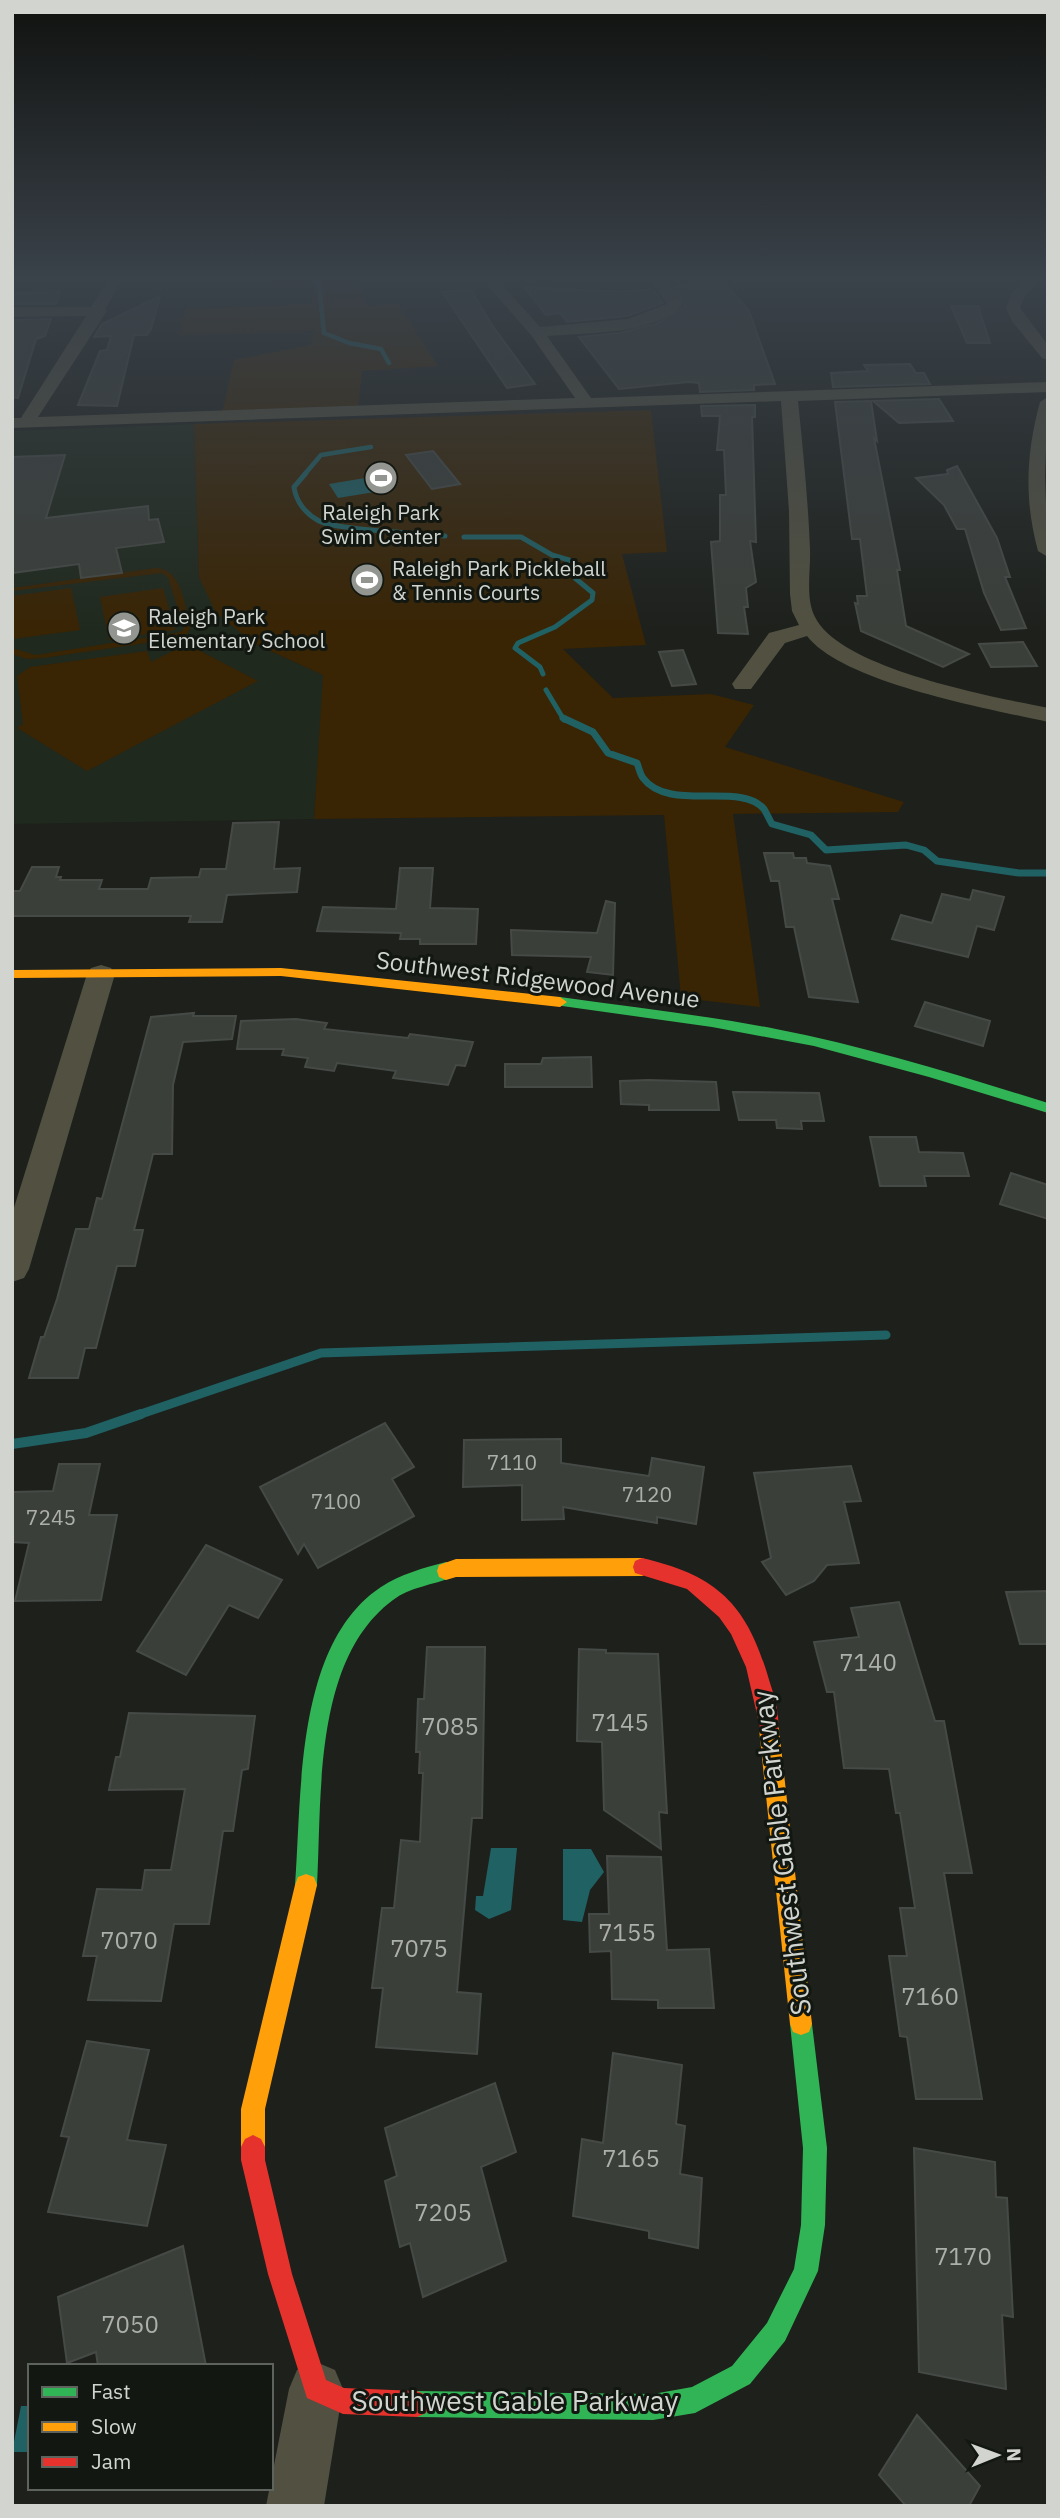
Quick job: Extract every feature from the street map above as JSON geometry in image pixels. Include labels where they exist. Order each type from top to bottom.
[{"type":"street","points":[[19,423],[38,397]]},
{"type":"street","points":[[582,397],[586,402]]},
{"type":"street","points":[[19,423],[745,397]]},
{"type":"street","points":[[789,397],[796,469],[803,612],[810,629],[830,648],[881,671],[975,700],[1048,715]]},
{"type":"street","points":[[1048,402],[1034,483],[1038,523],[1048,551]]},
{"type":"street","points":[[743,684],[777,638],[810,629]]},
{"type":"street","name":"Southwest Ridgewood Avenue","points":[[12,974],[247,971],[318,975],[529,998],[735,1026],[920,1068],[1048,1108]]},
{"type":"street","points":[[12,1269],[101,974]]},
{"type":"street","name":"Southwest Gable Parkway","points":[[295,2506],[316,2389],[280,2274],[253,2160],[253,2109],[306,1884],[318,1719],[327,1685],[345,1641],[384,1595],[409,1581],[456,1568],[642,1567],[695,1583],[725,1611],[742,1638],[755,1662],[765,1696],[815,2148],[813,2225],[806,2271],[776,2332],[741,2375],[695,2400],[653,2407],[388,2404],[343,2401],[316,2389]]},
{"type":"shaded area","points":[[226,397],[359,397],[358,408],[222,413]]},
{"type":"shaded area","points":[[651,410],[667,552],[622,554],[646,645],[563,649],[613,698],[711,694],[754,705],[725,747],[904,802],[898,812],[733,814],[760,1007],[681,998],[664,815],[314,819],[323,675],[255,644],[216,613],[199,577],[194,424]]},
{"type":"shaded area","name":"Raleigh Park Elementary School","points":[[194,424],[199,577],[255,644],[324,675],[314,819],[12,824],[12,431]]},
{"type":"shaded area","points":[[156,568],[165,570],[177,581],[191,626],[187,634],[167,640],[43,658],[27,659],[12,654],[12,648],[36,655],[181,632],[184,628],[168,578],[162,573],[12,591],[12,588]]},
{"type":"shaded area","points":[[71,588],[80,630],[13,639],[12,596]]},
{"type":"shaded area","points":[[163,588],[175,630],[109,640],[100,597]]},
{"type":"shaded area","points":[[187,644],[258,681],[87,771],[17,728],[23,724],[17,676],[30,667],[147,651],[151,662]]},
{"type":"water","points":[[383,475],[393,489],[338,498],[329,484]]},
{"type":"water","points":[[491,1848],[517,1848],[511,1910],[489,1919],[475,1910],[476,1896],[483,1896]]},
{"type":"water","points":[[563,1849],[591,1849],[604,1872],[590,1890],[582,1922],[563,1920]]},
{"type":"water","points":[[21,2406],[28,2406],[28,2452],[12,2452]]},
{"type":"building","points":[[81,397],[119,397],[117,406],[78,405]]},
{"type":"building","points":[[939,399],[953,421],[899,423],[873,401]]},
{"type":"building","points":[[871,401],[877,441],[874,438],[900,570],[897,570],[906,626],[969,654],[943,667],[861,631],[855,603],[858,604],[857,596],[867,596],[860,539],[852,539],[835,402]]},
{"type":"building","points":[[755,405],[755,417],[752,417],[756,542],[750,541],[756,582],[746,588],[748,607],[744,607],[748,634],[718,633],[711,542],[720,541],[720,495],[726,495],[724,450],[717,450],[720,416],[702,416],[701,406]]},
{"type":"building","name":"Raleigh Park Swim Center","points":[[433,451],[460,484],[432,489],[406,455]]},
{"type":"building","points":[[65,455],[46,518],[148,506],[149,520],[158,519],[164,542],[116,548],[122,573],[81,578],[79,564],[12,573],[12,457]]},
{"type":"building","points":[[957,466],[997,538],[1010,577],[1005,577],[1026,628],[1001,630],[984,593],[965,529],[957,529],[944,505],[916,478],[948,474],[947,470]]},
{"type":"building","points":[[1023,642],[1037,666],[991,667],[979,644]]},
{"type":"building","points":[[683,650],[696,684],[672,686],[659,652]]},
{"type":"building","points":[[279,822],[274,869],[300,868],[297,892],[227,895],[222,922],[189,922],[191,916],[12,916],[12,891],[20,891],[32,867],[59,867],[56,877],[61,877],[60,880],[102,880],[99,889],[148,889],[151,878],[199,877],[201,869],[226,869],[233,823]]},
{"type":"building","points":[[764,853],[793,853],[794,858],[806,858],[807,863],[830,866],[839,899],[832,899],[858,1002],[809,997],[794,927],[786,927],[779,881],[771,881]]},
{"type":"building","points":[[400,868],[433,868],[430,908],[478,909],[476,944],[420,944],[420,939],[400,939],[401,933],[317,931],[323,907],[396,909]]},
{"type":"building","points":[[973,890],[1004,897],[994,930],[977,926],[968,957],[892,939],[901,915],[932,923],[942,894],[970,900]]},
{"type":"building","points":[[606,901],[615,903],[613,975],[587,972],[591,957],[512,955],[511,930],[597,933]]},
{"type":"building","points":[[925,1002],[990,1021],[983,1046],[915,1026]]},
{"type":"building","points":[[194,1013],[193,1016],[236,1016],[232,1039],[183,1042],[173,1085],[172,1154],[153,1154],[134,1230],[143,1230],[135,1266],[117,1266],[96,1348],[85,1348],[78,1378],[29,1378],[41,1337],[44,1337],[57,1299],[76,1229],[89,1229],[97,1198],[102,1199],[151,1017]]},
{"type":"building","points":[[296,1019],[327,1023],[324,1029],[408,1038],[410,1034],[473,1042],[465,1066],[456,1065],[448,1085],[393,1078],[396,1071],[337,1063],[334,1071],[305,1067],[308,1058],[282,1055],[284,1049],[237,1049],[241,1021]]},
{"type":"building","points":[[591,1057],[592,1087],[505,1087],[505,1064],[541,1064],[543,1058]]},
{"type":"building","points":[[620,1081],[716,1082],[719,1110],[649,1110],[649,1105],[621,1104]]},
{"type":"building","points":[[733,1092],[819,1093],[824,1121],[801,1121],[802,1129],[777,1128],[776,1120],[739,1120]]},
{"type":"building","points":[[870,1137],[916,1137],[919,1152],[963,1153],[969,1176],[924,1176],[926,1186],[880,1186]]},
{"type":"building","points":[[1011,1173],[1048,1185],[1048,1219],[1000,1204]]},
{"type":"building","points":[[385,1423],[414,1467],[392,1479],[414,1516],[318,1568],[304,1544],[298,1554],[260,1487]]},
{"type":"building","points":[[561,1439],[561,1463],[649,1476],[652,1458],[704,1467],[696,1524],[657,1517],[657,1523],[563,1507],[564,1519],[522,1520],[522,1485],[463,1487],[464,1440]]},
{"type":"building","points":[[59,1464],[100,1464],[89,1515],[117,1515],[101,1600],[15,1601],[29,1543],[12,1542],[12,1492],[53,1491]]},
{"type":"building","points":[[851,1466],[861,1501],[844,1502],[859,1563],[827,1565],[814,1581],[786,1595],[762,1562],[771,1558],[754,1473]]},
{"type":"building","points":[[206,1545],[282,1580],[258,1618],[229,1605],[186,1675],[137,1651]]},
{"type":"building","points":[[1048,1591],[1048,1644],[1020,1644],[1006,1592]]},
{"type":"building","points":[[899,1602],[935,1721],[944,1721],[972,1873],[944,1873],[982,2099],[916,2099],[907,2037],[900,2036],[889,1956],[907,1956],[900,1908],[915,1908],[900,1813],[896,1813],[889,1769],[844,1768],[834,1692],[827,1692],[814,1642],[859,1637],[851,1608]]},
{"type":"building","points":[[427,1647],[485,1647],[482,1818],[472,1818],[457,1992],[481,1994],[477,2054],[376,2047],[383,1988],[372,1988],[382,1908],[394,1908],[401,1840],[420,1842],[423,1773],[419,1773],[420,1752],[416,1752],[418,1699],[424,1699]]},
{"type":"building","points":[[579,1649],[606,1650],[606,1653],[658,1654],[667,1813],[659,1812],[661,1849],[604,1810],[602,1742],[577,1741]]},
{"type":"building","points":[[129,1713],[255,1716],[248,1769],[242,1770],[233,1831],[223,1831],[209,1924],[174,1924],[161,2001],[88,2000],[97,1956],[83,1956],[97,1889],[142,1890],[145,1870],[171,1870],[185,1789],[109,1790],[116,1757],[120,1757]]},
{"type":"building","points":[[607,1856],[661,1857],[667,1950],[709,1949],[714,2008],[658,2008],[658,2000],[612,1999],[611,1951],[590,1952],[589,1914],[609,1914]]},
{"type":"building","points":[[87,2041],[149,2050],[127,2140],[166,2145],[147,2226],[48,2212],[69,2137],[61,2136]]},
{"type":"building","points":[[613,2053],[682,2065],[676,2124],[685,2126],[680,2174],[702,2178],[698,2248],[649,2238],[649,2231],[573,2216],[582,2139],[603,2143]]},
{"type":"building","points":[[495,2083],[516,2152],[481,2167],[506,2261],[423,2297],[410,2243],[400,2247],[385,2181],[397,2176],[385,2128]]},
{"type":"building","points":[[914,2148],[995,2162],[996,2197],[1007,2198],[1013,2317],[1002,2315],[1006,2389],[919,2372]]},
{"type":"building","points":[[183,2246],[206,2364],[98,2364],[96,2352],[67,2363],[58,2297]]},
{"type":"building","points":[[917,2415],[980,2486],[969,2506],[906,2506],[879,2475]]},
{"type":"waterway","points":[[304,475],[321,455],[371,447]]},
{"type":"waterway","points":[[306,473],[294,487],[295,492],[302,507],[319,521],[360,529],[445,536]]},
{"type":"waterway","points":[[464,537],[521,537],[552,555],[569,560],[575,578],[593,593],[592,600],[555,627],[518,643],[515,648],[540,667],[543,674]]},
{"type":"waterway","points":[[546,690],[564,720]]},
{"type":"waterway","points":[[563,718],[593,732],[608,753],[637,763],[643,778],[655,788],[670,794],[739,797],[753,801],[764,809],[772,824],[811,835],[826,850],[906,845],[924,850],[937,861],[1019,873],[1048,873]]},
{"type":"waterway","points":[[135,1416],[321,1353],[886,1335]]},
{"type":"waterway","points":[[12,1444],[86,1433],[141,1414]]},
{"type":"traffic: fast","points":[[560,1002],[712,1022],[814,1041],[932,1072],[1048,1108]]},
{"type":"traffic: fast","points":[[306,1885],[318,1728],[327,1687],[340,1650],[359,1618],[386,1594],[408,1583],[446,1571]]},
{"type":"traffic: fast","points":[[417,2404],[653,2407],[695,2400],[741,2375],[776,2332],[806,2271],[813,2225],[815,2148],[801,2024]]},
{"type":"traffic: slow","points":[[12,974],[281,972],[560,1002]]},
{"type":"traffic: slow","points":[[446,1571],[456,1568],[642,1567]]},
{"type":"traffic: slow","points":[[769,1729],[801,2024]]},
{"type":"traffic: slow","points":[[253,2147],[253,2109],[306,1885]]},
{"type":"traffic: jam","points":[[642,1567],[694,1583],[726,1610],[738,1628],[756,1667],[769,1729]]},
{"type":"traffic: jam","points":[[253,2147],[253,2160],[280,2274],[316,2389],[343,2401],[417,2404]]},
{"type":"place","name":"Raleigh Park Swim Center","points":[[381,478]]},
{"type":"place","name":"Raleigh Park Pickleball & Tennis Courts","points":[[367,580]]},
{"type":"place","name":"Raleigh Park Elementary School","points":[[124,628]]}]
